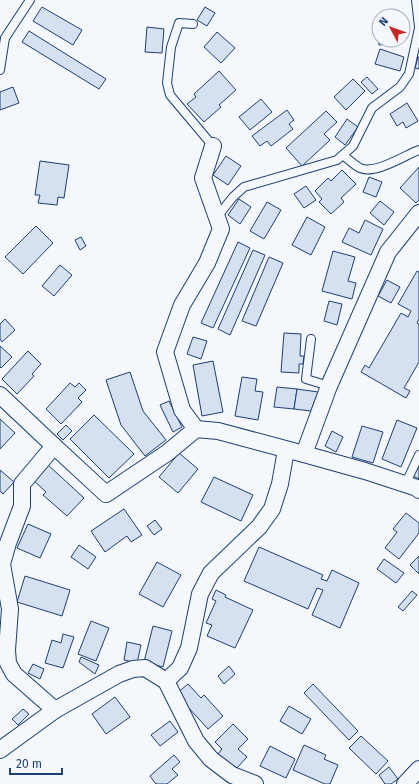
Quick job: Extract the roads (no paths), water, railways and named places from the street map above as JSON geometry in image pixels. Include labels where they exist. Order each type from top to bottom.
[{"type":"street","points":[[196,429],[182,410],[165,352],[182,305],[207,263],[221,229],[203,178],[213,146]]},
{"type":"street","points":[[304,454],[330,386],[388,252],[419,213]]},
{"type":"street","points":[[0,395],[106,494],[167,453],[196,429],[218,431],[304,454],[365,471],[412,487]]},
{"type":"street","points":[[54,446],[22,484],[22,506],[2,564],[10,609],[7,650],[8,663],[14,674],[55,710]]},
{"type":"street","points":[[166,681],[180,668],[189,648],[200,594],[211,573],[258,527],[272,509],[280,484],[286,450]]},
{"type":"street","points":[[0,750],[55,710],[119,674],[133,669],[145,668],[166,681],[196,741],[211,759],[232,775],[255,784]]},
{"type":"street","points":[[405,784],[419,769]]},
{"type":"lane","points":[[0,70],[5,38],[30,0]]},
{"type":"lane","points":[[217,217],[233,197],[244,187],[337,160],[353,146],[372,108],[400,87],[409,74],[419,27],[416,0]]},
{"type":"lane","points":[[193,24],[179,23],[171,47],[167,83],[170,96],[213,146]]},
{"type":"lane","points":[[343,155],[361,168],[368,170],[384,166],[419,150]]},
{"type":"lane","points":[[312,339],[306,379],[330,386]]},
{"type":"lane","points":[[412,487],[419,455]]}]
